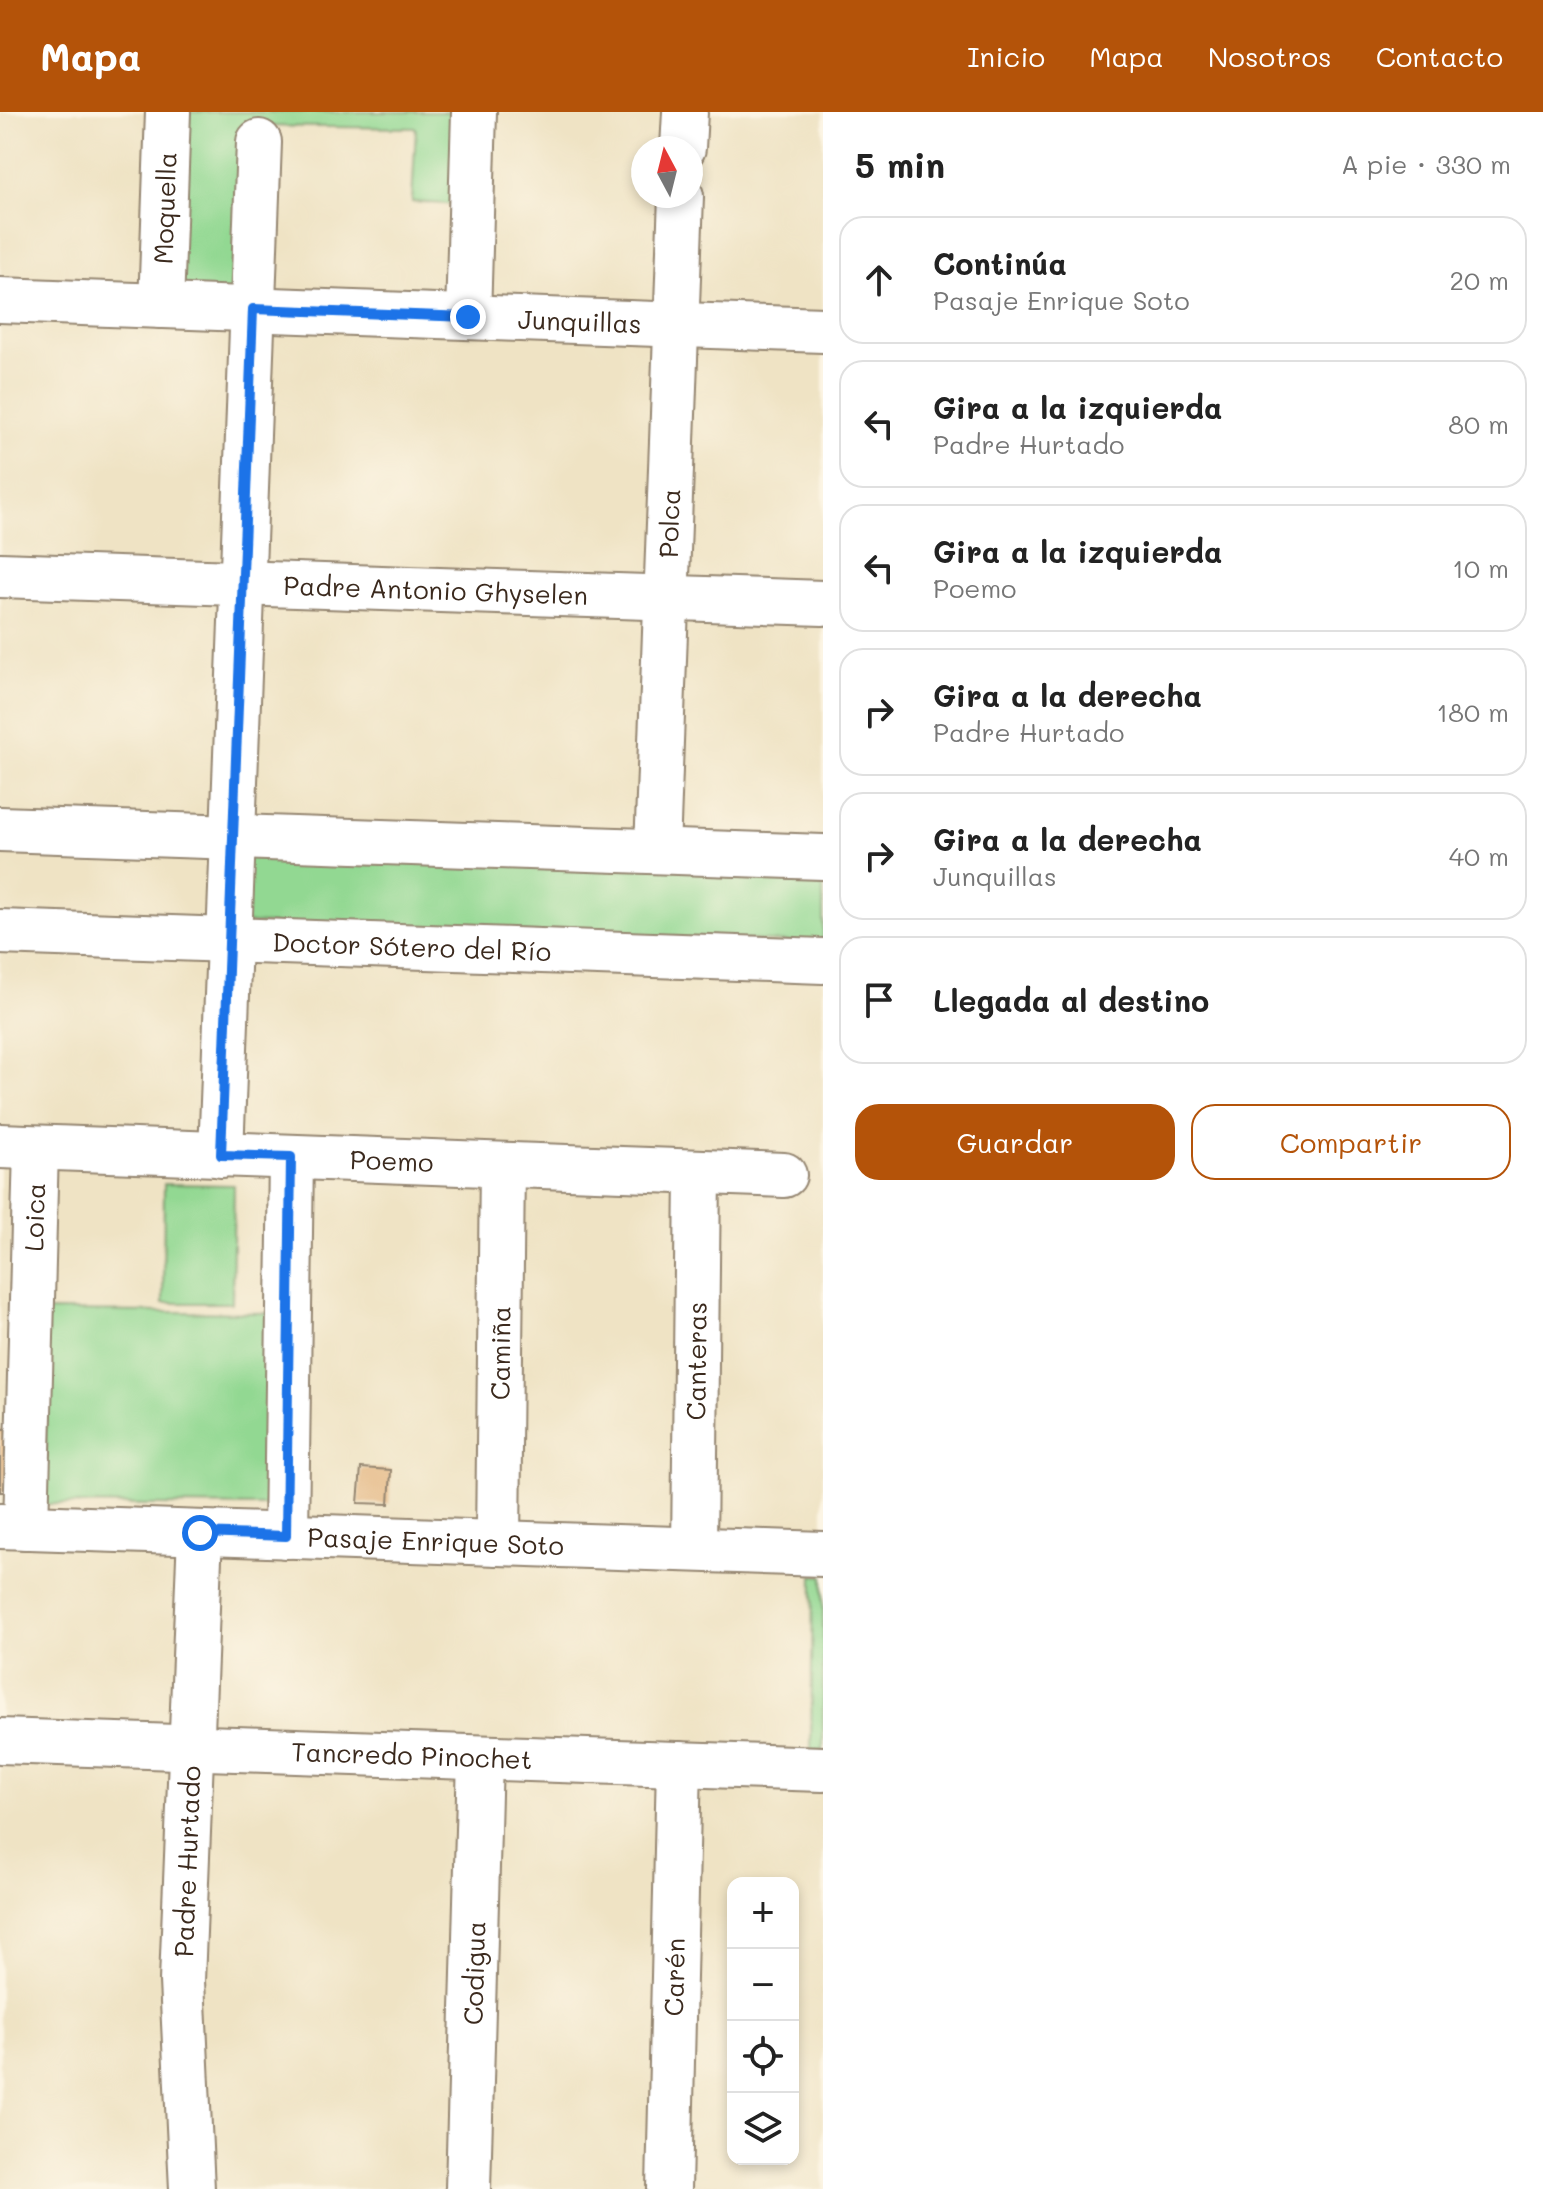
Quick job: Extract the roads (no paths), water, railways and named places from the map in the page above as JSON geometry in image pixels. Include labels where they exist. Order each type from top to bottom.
[{"type":"street","name":"Moquella","points":[[161,306],[168,112]]},
{"type":"street","points":[[468,317],[474,112]]},
{"type":"street","points":[[684,136],[685,112]]},
{"type":"street","points":[[221,1155],[259,142]]},
{"type":"street","name":"Polca","points":[[657,851],[681,208]]},
{"type":"street","name":"Junquillas","points":[[0,300],[823,330]]},
{"type":"street","name":"Padre Antonio Ghyselen","points":[[0,575],[823,603]]},
{"type":"street","points":[[0,829],[823,857]]},
{"type":"street","name":"Doctor Sótero del Río","points":[[0,932],[823,961]]},
{"type":"street","name":"Poemo","points":[[18,1147],[784,1175]]},
{"type":"street","name":"Loica","points":[[13,1526],[18,1147]]},
{"type":"street","points":[[286,1536],[291,1157]]},
{"type":"street","name":"Camiña","points":[[498,1543],[502,1165]]},
{"type":"street","name":"Canteras","points":[[694,1549],[698,1172]]},
{"type":"street","name":"Pasaje Enrique Soto","points":[[13,1526],[823,1554]]},
{"type":"street","name":"Padre Hurtado","points":[[192,2189],[182,1981],[200,1533]]},
{"type":"street","name":"Tancredo Pinochet","points":[[0,1741],[823,1769]]},
{"type":"street","name":"Codigua","points":[[468,2189],[480,1758]]},
{"type":"street","name":"Carén","points":[[669,2189],[679,1764]]}]
